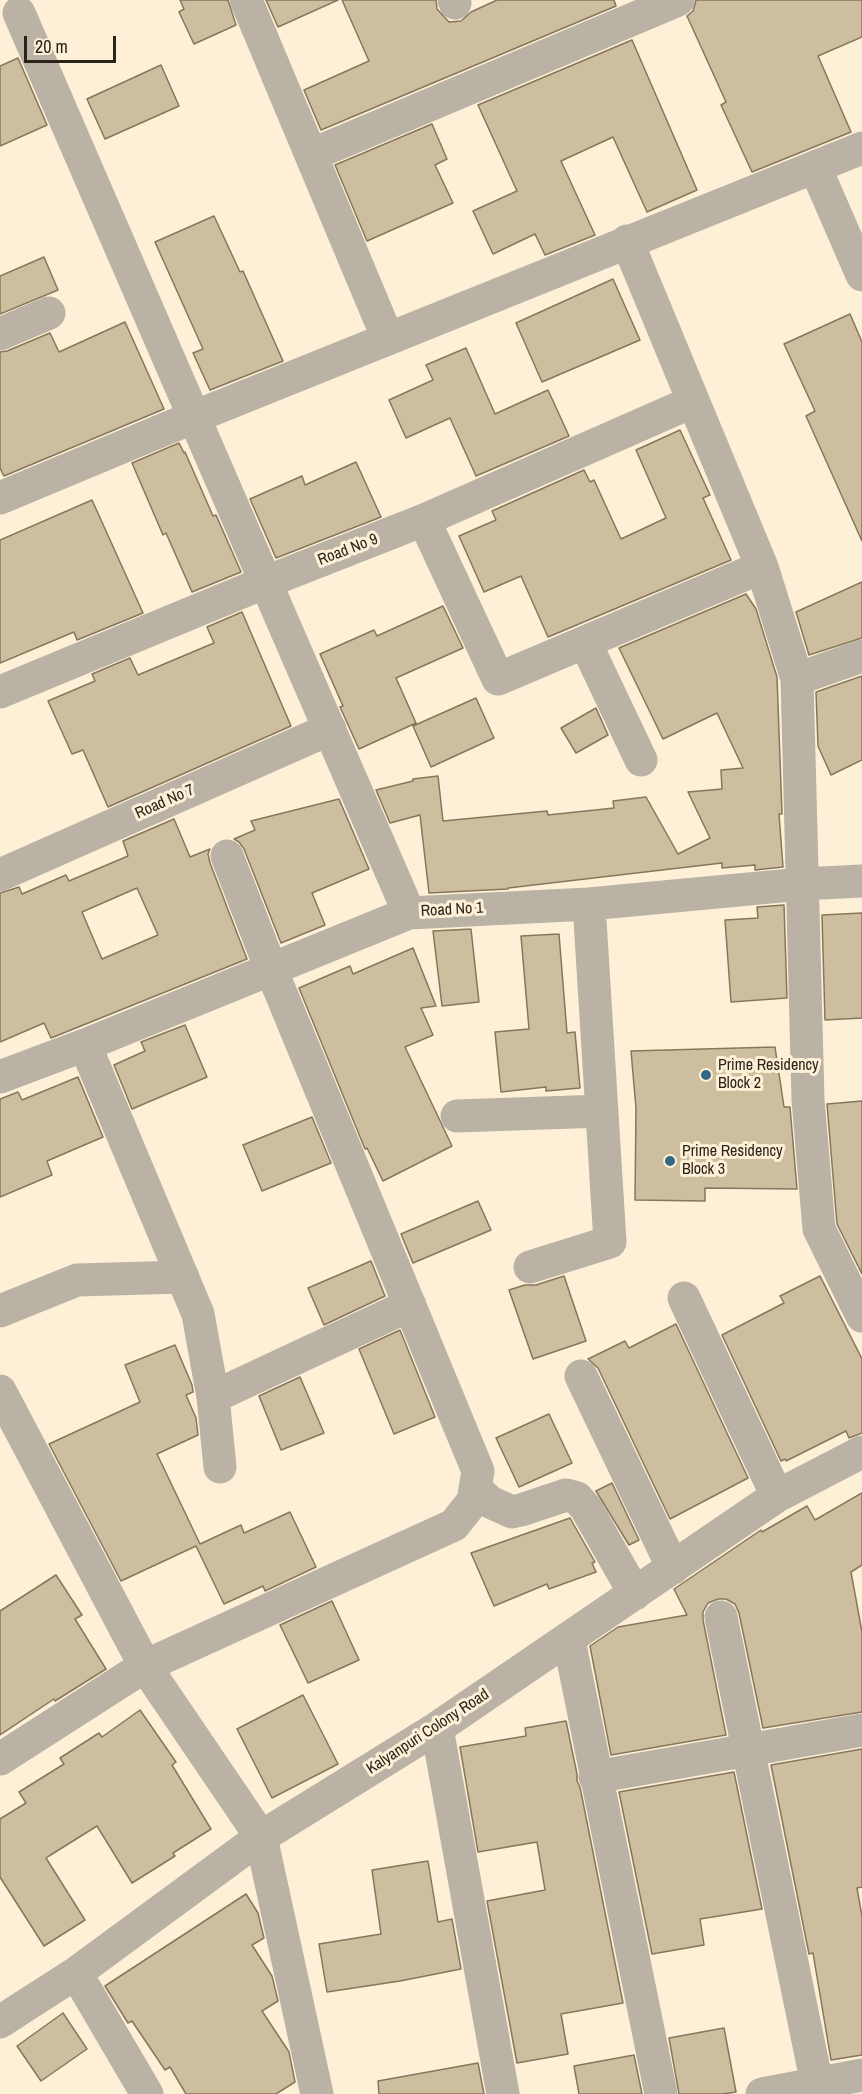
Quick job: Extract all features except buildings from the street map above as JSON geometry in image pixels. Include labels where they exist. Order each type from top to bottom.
[{"type":"street","points":[[246,0],[388,339]]},
{"type":"street","points":[[311,155],[678,0]]},
{"type":"street","points":[[21,12],[410,913]]},
{"type":"street","points":[[0,498],[194,417],[862,148]]},
{"type":"street","points":[[815,167],[862,275]]},
{"type":"street","points":[[627,242],[762,567],[797,678],[808,1100],[819,1229],[862,1316]]},
{"type":"street","points":[[0,334],[49,313]]},
{"type":"street","name":"Road No 9","points":[[0,692],[266,582],[424,520],[692,402]]},
{"type":"street","points":[[424,520],[498,679],[762,567]]},
{"type":"street","points":[[585,642],[641,760]]},
{"type":"street","points":[[797,678],[862,656]]},
{"type":"street","name":"Road No 7","points":[[0,875],[330,729]]},
{"type":"street","points":[[0,1760],[145,1666],[454,1525],[473,1501],[478,1471],[271,969],[228,856]]},
{"type":"street","name":"Road No 1","points":[[0,1077],[85,1045],[410,913],[589,904],[802,884],[862,881]]},
{"type":"street","points":[[530,1267],[610,1242],[589,904]]},
{"type":"street","points":[[85,1045],[198,1314],[213,1397],[220,1467]]},
{"type":"street","points":[[457,1116],[602,1111]]},
{"type":"street","points":[[0,1311],[77,1280],[183,1278]]},
{"type":"street","points":[[684,1298],[777,1496]]},
{"type":"street","points":[[213,1397],[410,1305]]},
{"type":"street","points":[[581,1376],[673,1568]]},
{"type":"street","points":[[0,1391],[145,1666],[261,1837],[317,2094]]},
{"type":"street","name":"Kalyanpuri Colony Road","points":[[0,2022],[76,1973],[261,1837],[437,1728],[777,1496],[862,1452]]},
{"type":"street","points":[[475,1488],[490,1502],[512,1512],[566,1495],[577,1498],[586,1508],[635,1594]]},
{"type":"street","points":[[721,1617],[818,2089]]},
{"type":"street","points":[[568,1640],[661,2094]]},
{"type":"street","points":[[437,1728],[503,2094]]},
{"type":"street","points":[[595,1777],[862,1730]]},
{"type":"street","points":[[76,1973],[147,2094]]},
{"type":"street","points":[[762,2094],[818,2089],[862,2075]]},
{"type":"place","name":"Prime Residency Block 2","points":[[706,1075]]},
{"type":"place","name":"Prime Residency Block 3","points":[[670,1161]]}]
